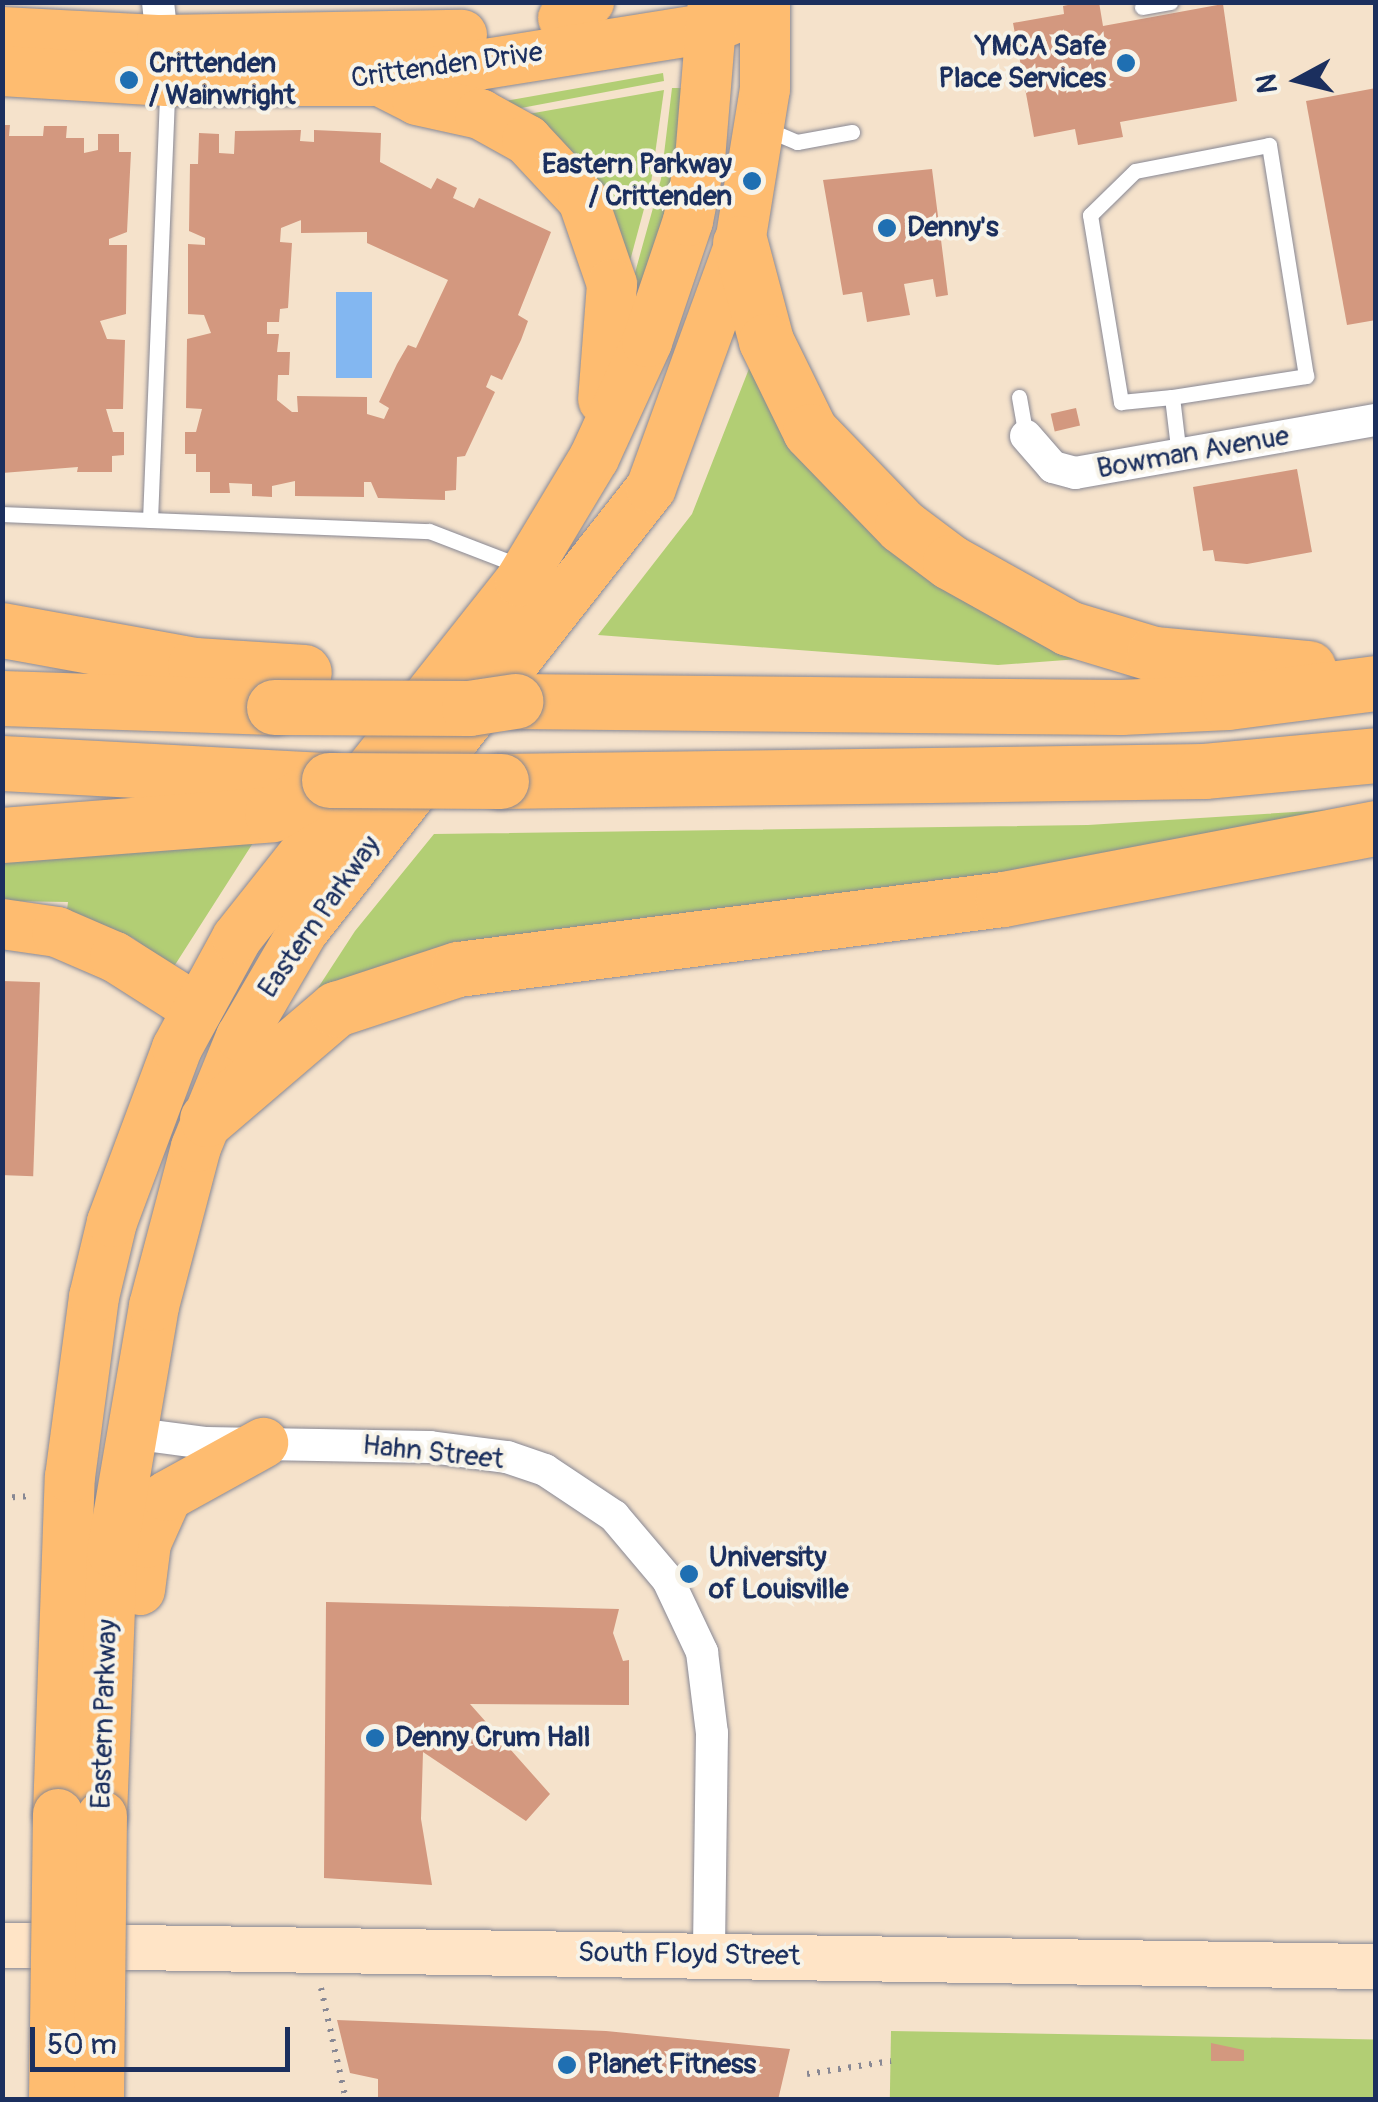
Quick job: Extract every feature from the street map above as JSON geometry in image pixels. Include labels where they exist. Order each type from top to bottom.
[{"type":"highway","points":[[740,244],[766,341],[810,431],[902,526],[950,562],[1068,628],[1154,654],[1376,672]]},
{"type":"highway","points":[[2,630],[196,665],[289,689]]},
{"type":"highway","points":[[2,698],[289,689],[468,708],[515,701],[1121,707],[1228,702],[1376,683]]},
{"type":"highway","points":[[2,763],[329,780],[558,782],[1204,771],[1376,755]]},
{"type":"highway","points":[[2,835],[272,814],[329,780]]},
{"type":"highway","points":[[207,1119],[336,1009],[458,969],[1003,900],[1376,828]]},
{"type":"main road","name":"Crittenden Drive","points":[[2,32],[163,41],[429,31],[636,2]]},
{"type":"main road","name":"Crittenden Drive","points":[[2,71],[163,41],[379,81],[766,3]]},
{"type":"main road","name":"Eastern Parkway","points":[[55,2100],[80,1815],[105,1720],[112,1552],[130,1433],[154,1306],[207,1119],[240,1037],[303,931],[651,488],[740,244],[760,127],[766,3]]},
{"type":"main road","name":"Eastern Parkway","points":[[99,2100],[63,1562],[91,1315],[112,1222],[165,1078],[197,1009],[274,885],[528,570],[594,458],[647,342],[688,221],[700,159],[712,15]]},
{"type":"main road","points":[[379,81],[416,100],[480,114],[527,140],[583,200],[606,253],[614,312],[594,458]]},
{"type":"main road","points":[[2,924],[57,932],[115,957],[197,1009]]},
{"type":"main road","points":[[130,1433],[116,1409],[120,1312],[148,1197],[165,1078]]},
{"type":"main road","points":[[105,1720],[138,1612],[146,1543],[160,1507],[180,1483],[262,1443]]},
{"type":"street","name":"Bowman Avenue","points":[[1026,436],[1053,466],[1075,474],[1376,420]]},
{"type":"street","name":"Hahn Street","points":[[130,1433],[262,1443],[430,1447],[507,1458],[581,1490],[643,1546],[688,1615],[710,1692],[709,1956]]},
{"type":"street","name":"South Floyd Street","points":[[2,1945],[1376,1966]]},
{"type":"street","points":[[55,2100],[58,1946]]},
{"type":"lane","points":[[1142,7],[1170,3]]},
{"type":"lane","points":[[150,520],[163,41]]},
{"type":"lane","points":[[760,127],[797,142],[852,132]]},
{"type":"lane","points":[[1269,144],[1306,376],[1172,396],[1121,402],[1090,215],[1135,171],[1269,144]]},
{"type":"lane","points":[[1172,396],[1180,456]]},
{"type":"lane","points":[[1019,397],[1026,436]]},
{"type":"lane","points":[[2,514],[430,531],[528,570]]},
{"type":"path","points":[[2,1498],[20,1497]]},
{"type":"path","points":[[321,1987],[346,2100]]},
{"type":"path","points":[[807,2074],[891,2062]]},
{"type":"green space","points":[[663,73],[664,81],[506,111],[494,103]]},
{"type":"green space","points":[[672,88],[687,88],[681,152],[633,326],[633,280],[661,179]]},
{"type":"green space","points":[[664,90],[651,183],[627,272],[517,116]]},
{"type":"green space","points":[[754,356],[1079,659],[998,665],[598,635],[692,514]]},
{"type":"green space","points":[[1375,807],[314,994],[355,931],[434,834],[1088,825]]},
{"type":"green space","points":[[258,835],[173,968],[133,938],[67,910],[68,902],[3,901],[3,851]]},
{"type":"green space","points":[[891,2031],[1375,2039],[1374,2100],[890,2100]]},
{"type":"water","points":[[336,292],[372,292],[372,378],[336,378]]},
{"type":"building","name":"YMCA Safe Place Services","points":[[1099,2],[1103,26],[1223,4],[1237,101],[1120,122],[1123,137],[1078,145],[1075,129],[1034,137],[1013,23],[1064,14],[1063,6]]},
{"type":"building","points":[[1376,88],[1376,320],[1347,325],[1306,101]]},
{"type":"building","points":[[2,125],[10,125],[9,136],[43,136],[44,126],[67,126],[66,138],[84,138],[84,153],[98,150],[98,134],[119,134],[119,152],[131,152],[127,232],[109,239],[109,245],[127,245],[126,314],[100,321],[107,339],[125,340],[123,409],[106,409],[113,432],[124,432],[124,455],[112,456],[112,472],[77,472],[78,467],[2,473]]},
{"type":"building","points":[[301,130],[300,141],[314,142],[314,130],[381,133],[380,162],[431,189],[437,178],[457,188],[453,198],[474,208],[479,198],[551,232],[518,315],[528,321],[521,340],[502,380],[491,375],[486,387],[495,392],[465,456],[457,457],[456,490],[445,491],[445,500],[378,498],[371,482],[364,482],[364,497],[295,496],[295,481],[272,486],[272,497],[252,496],[252,484],[229,483],[230,493],[210,493],[210,472],[196,472],[196,454],[185,454],[185,432],[196,432],[202,409],[186,408],[187,339],[211,333],[204,315],[188,314],[188,244],[205,245],[205,238],[189,231],[190,164],[198,164],[199,133],[219,134],[219,153],[234,154],[235,131]],"holes":[[[301,220],[301,233],[367,232],[367,243],[448,280],[416,348],[408,345],[379,402],[389,408],[384,419],[367,414],[367,397],[297,396],[298,412],[277,400],[278,375],[289,375],[290,352],[277,352],[279,334],[267,334],[267,322],[279,322],[280,309],[288,308],[292,243],[280,242],[281,228]]]},
{"type":"building","name":"Denny's","points":[[932,169],[948,295],[936,297],[933,279],[904,284],[910,315],[867,322],[862,292],[843,295],[823,180]]},
{"type":"building","points":[[1076,408],[1080,426],[1055,431],[1051,414]]},
{"type":"building","points":[[1297,469],[1312,552],[1247,564],[1215,561],[1213,550],[1203,551],[1193,487]]},
{"type":"building","points":[[2,981],[40,982],[33,1176],[2,1175]]},
{"type":"building","name":"Denny Crum Hall","points":[[326,1602],[619,1609],[613,1633],[623,1661],[629,1660],[629,1705],[470,1704],[550,1794],[526,1821],[423,1752],[421,1819],[432,1885],[324,1878]]},
{"type":"building","name":"Planet Fitness","points":[[337,2020],[606,2031],[790,2049],[778,2100],[378,2100],[378,2079],[350,2073]]},
{"type":"building","points":[[1211,2043],[1244,2050],[1244,2061],[1211,2061]]},
{"type":"place","name":"YMCA Safe Place Services","points":[[1126,63]]},
{"type":"place","name":"Crittenden / Wainwright","points":[[129,80]]},
{"type":"place","name":"Eastern Parkway / Crittenden","points":[[752,181]]},
{"type":"place","name":"Denny's","points":[[887,228]]},
{"type":"place","name":"University of Louisville","points":[[689,1574]]},
{"type":"place","name":"Denny Crum Hall","points":[[375,1738]]},
{"type":"place","name":"Planet Fitness","points":[[567,2065]]}]
